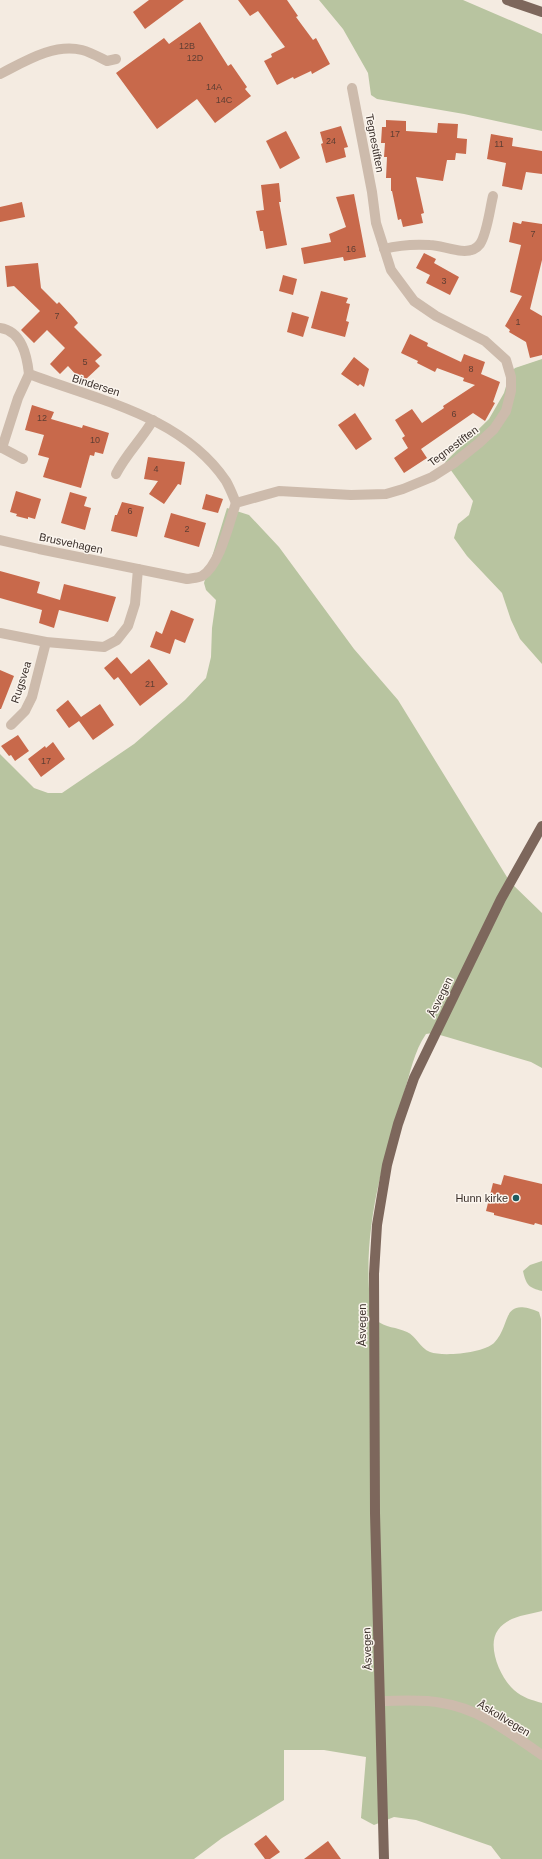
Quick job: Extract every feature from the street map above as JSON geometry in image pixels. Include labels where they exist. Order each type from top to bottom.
[{"type":"main road","points":[[507,0],[542,12]]},
{"type":"main road","name":"Åsvegen","points":[[384,1859],[375,1513],[374,1274],[377,1225],[387,1165],[398,1124],[414,1078],[501,899],[542,826]]},
{"type":"street","points":[[0,74],[46,52],[65,48],[82,50],[107,61],[116,59]]},
{"type":"street","name":"Tegnestiften","points":[[236,503],[280,491],[351,495],[386,494],[403,489],[432,477],[454,463],[494,429],[506,411],[511,391],[512,377],[506,360],[485,341],[436,316],[414,301],[391,270],[376,223],[372,192],[352,88]]},
{"type":"street","points":[[384,249],[401,245],[431,245],[461,251],[472,250],[480,245],[483,238],[493,196]]},
{"type":"street","points":[[0,328],[5,329],[17,337],[27,354],[29,374],[18,398],[1,447],[23,459]]},
{"type":"street","name":"Bindersen","points":[[29,374],[77,392],[117,404],[153,420],[184,439],[207,459],[226,481],[236,503]]},
{"type":"street","points":[[116,474],[124,460],[136,446],[153,420]]},
{"type":"street","points":[[0,633],[46,642],[104,647],[118,640],[128,626],[135,604],[138,569],[187,579],[201,577],[209,570],[219,553],[236,503]]},
{"type":"street","name":"Brusvehagen","points":[[0,540],[138,569]]},
{"type":"street","name":"Rugsvea","points":[[11,725],[25,711],[32,697],[46,642]]},
{"type":"street","name":"Åskollvegen","points":[[381,1701],[422,1701],[442,1703],[462,1708],[482,1716],[542,1755]]},
{"type":"green space","points":[[319,0],[463,0],[542,34],[542,131],[464,114],[377,99],[371,95],[368,73],[343,29]]},
{"type":"green space","points":[[542,359],[542,664],[520,639],[511,620],[502,593],[467,556],[454,538],[458,524],[469,515],[473,501],[445,462],[489,419],[504,393],[510,373],[515,368]]},
{"type":"green space","points":[[227,508],[249,515],[279,547],[354,649],[398,700],[510,882],[542,913],[542,1068],[531,1062],[447,1037],[433,1033],[426,1034],[418,1048],[413,1063],[383,1165],[373,1214],[370,1239],[369,1301],[372,1314],[380,1323],[403,1330],[410,1334],[423,1348],[430,1352],[444,1354],[472,1352],[494,1343],[500,1336],[512,1310],[527,1308],[539,1312],[541,1319],[542,1611],[512,1619],[502,1625],[495,1637],[494,1653],[500,1670],[509,1685],[521,1695],[542,1703],[542,1859],[501,1859],[491,1846],[416,1820],[394,1817],[374,1825],[361,1818],[366,1757],[324,1750],[284,1750],[284,1800],[222,1838],[194,1859],[0,1859],[0,754],[34,788],[48,793],[62,793],[134,744],[185,700],[206,678],[211,657],[212,628],[216,600],[206,590],[204,583]]},
{"type":"green space","points":[[542,1261],[542,1291],[534,1289],[527,1283],[523,1271],[530,1265]]},
{"type":"building","points":[[149,0],[184,0],[145,29],[133,12]]},
{"type":"building","points":[[238,0],[287,0],[298,16],[296,17],[313,40],[316,38],[330,64],[312,74],[311,71],[294,79],[293,77],[277,85],[264,61],[272,57],[271,54],[285,47],[258,11],[250,16]]},
{"type":"building","points":[[200,22],[228,66],[231,64],[247,87],[245,89],[251,96],[215,123],[197,99],[157,129],[116,73],[164,38],[169,44]]},
{"type":"building","points":[[386,120],[406,121],[406,131],[437,133],[438,123],[458,124],[457,138],[467,139],[466,154],[456,153],[455,160],[447,160],[443,181],[416,177],[424,213],[421,214],[423,223],[403,227],[401,219],[398,220],[391,191],[391,178],[386,178],[387,157],[384,157],[385,143],[381,143],[382,127],[386,127]]},
{"type":"building","points":[[341,126],[348,147],[344,148],[346,157],[326,163],[321,144],[323,143],[320,132]]},
{"type":"building","points":[[286,131],[300,158],[280,169],[266,141]]},
{"type":"building","points":[[491,134],[513,138],[512,146],[542,151],[542,174],[526,172],[522,190],[502,186],[506,163],[487,159]]},
{"type":"building","points":[[279,183],[281,202],[279,202],[287,245],[266,249],[263,231],[260,231],[256,211],[264,210],[261,185]]},
{"type":"building","points":[[354,194],[366,257],[344,261],[343,257],[304,264],[301,248],[331,242],[329,234],[346,227],[336,197]]},
{"type":"building","points":[[22,202],[25,217],[0,222],[0,207]]},
{"type":"building","points":[[522,221],[542,224],[542,260],[530,309],[542,316],[542,355],[530,358],[526,342],[509,332],[510,330],[505,326],[522,296],[510,292],[521,245],[509,242],[513,222],[521,224]]},
{"type":"building","points":[[424,253],[436,259],[434,263],[459,277],[450,295],[426,283],[430,275],[416,268]]},
{"type":"building","points":[[38,263],[41,288],[57,304],[59,302],[73,317],[78,323],[74,327],[102,355],[95,361],[100,366],[85,380],[81,376],[79,378],[68,366],[60,374],[50,364],[65,348],[47,330],[34,343],[21,330],[40,311],[14,286],[7,287],[5,266]]},
{"type":"building","points":[[283,275],[297,279],[293,295],[279,291]]},
{"type":"building","points":[[321,291],[348,298],[346,303],[350,304],[346,321],[349,322],[345,337],[311,328]]},
{"type":"building","points":[[292,312],[309,317],[303,337],[287,332]]},
{"type":"building","points":[[410,334],[428,343],[427,346],[461,362],[464,354],[485,362],[481,374],[500,382],[493,402],[495,403],[485,421],[473,413],[421,449],[427,458],[404,473],[394,458],[408,448],[402,438],[405,436],[395,420],[412,409],[422,423],[444,408],[443,406],[475,385],[463,381],[464,378],[437,368],[435,372],[417,363],[418,361],[401,353]]},
{"type":"building","points":[[354,357],[369,369],[364,387],[360,384],[358,386],[341,374]]},
{"type":"building","points":[[32,405],[54,412],[51,419],[82,428],[83,425],[109,433],[103,454],[95,452],[94,456],[90,455],[81,488],[43,477],[49,458],[38,455],[44,435],[25,430]]},
{"type":"building","points":[[355,413],[372,439],[356,450],[338,425]]},
{"type":"building","points":[[148,457],[185,462],[181,485],[178,484],[164,504],[149,494],[158,481],[144,479]]},
{"type":"building","points":[[16,491],[41,499],[35,519],[16,516],[17,514],[10,512]]},
{"type":"building","points":[[70,492],[87,497],[84,506],[91,508],[85,530],[61,523]]},
{"type":"building","points":[[206,494],[223,499],[218,513],[202,509]]},
{"type":"building","points":[[122,502],[144,507],[137,537],[111,531],[115,515],[117,515]]},
{"type":"building","points":[[171,513],[206,523],[199,547],[164,537]]},
{"type":"building","points":[[0,571],[40,582],[37,593],[60,600],[64,584],[116,597],[108,622],[59,610],[54,628],[39,623],[42,610],[0,598]]},
{"type":"building","points":[[171,610],[194,619],[185,643],[175,639],[170,654],[150,647],[156,631],[162,634]]},
{"type":"building","points":[[117,657],[131,674],[149,659],[168,684],[140,706],[118,677],[114,680],[104,668]]},
{"type":"building","points":[[0,670],[14,676],[1,709],[0,709]]},
{"type":"building","points":[[68,700],[81,717],[100,704],[114,725],[93,740],[79,721],[69,728],[56,710]]},
{"type":"building","points":[[18,735],[29,751],[15,761],[1,746]]},
{"type":"building","points":[[53,742],[65,759],[41,777],[28,759]]},
{"type":"building","name":"Hunn kirke","points":[[504,1175],[542,1184],[542,1225],[535,1223],[534,1225],[494,1215],[494,1213],[486,1211],[493,1183],[501,1185]]},
{"type":"building","points":[[266,1835],[280,1852],[270,1859],[265,1859],[254,1844]]},
{"type":"building","points":[[328,1841],[341,1859],[304,1859]]},
{"type":"place","name":"Hunn kirke","points":[[516,1198]]}]
